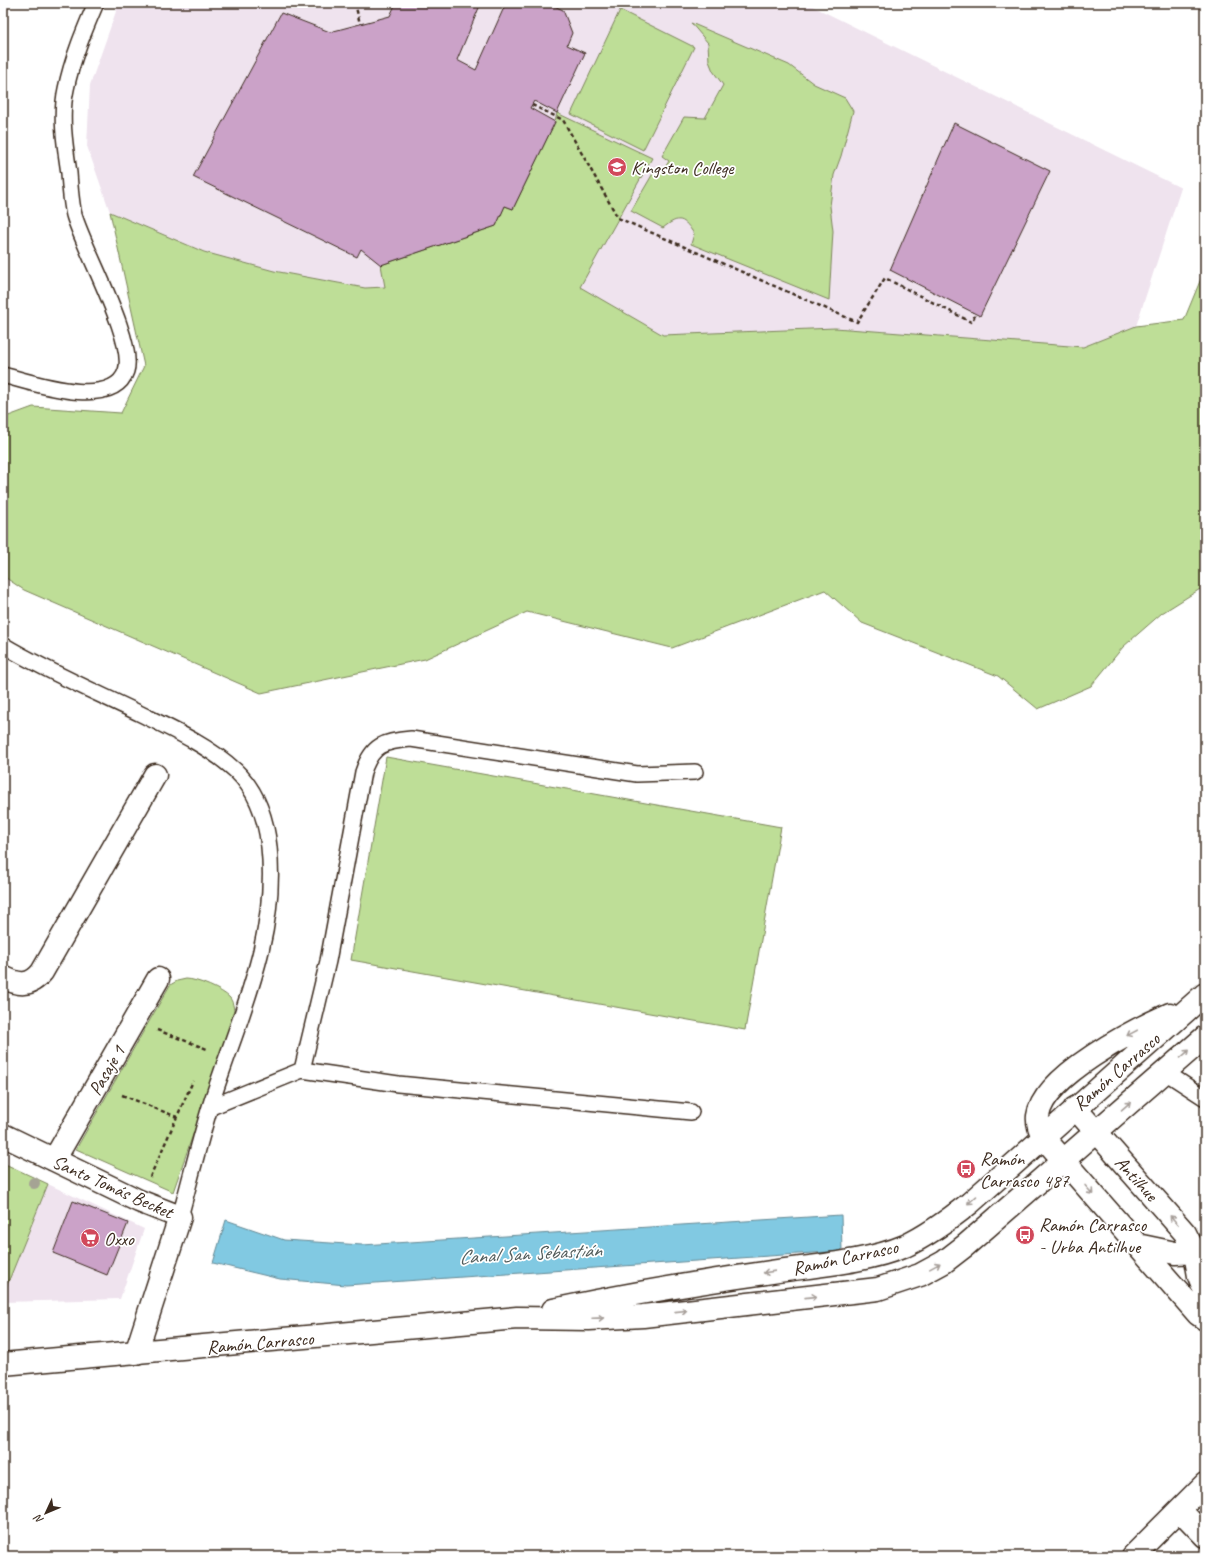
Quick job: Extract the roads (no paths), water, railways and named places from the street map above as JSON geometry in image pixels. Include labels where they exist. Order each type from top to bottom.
[{"type":"main road","points":[[3,977],[20,984],[28,983],[36,979],[42,972],[155,775]]},
{"type":"main road","name":"Pasaje 1","points":[[54,1160],[158,979]]},
{"type":"main road","points":[[1199,999],[1129,1034],[1086,1061],[1055,1086],[1041,1106],[1038,1116],[1039,1126],[1043,1137],[1201,1316]]},
{"type":"main road","name":"Ramón Carrasco","points":[[517,1318],[589,1302],[719,1279],[860,1258],[903,1246],[926,1235],[946,1222],[1199,999]]},
{"type":"main road","name":"Ramón Carrasco","points":[[3,1364],[517,1318],[589,1319],[642,1316],[857,1292],[899,1283],[920,1275],[949,1257],[991,1224],[1205,1036]]},
{"type":"main road","name":"Antilhue","points":[[1075,1108],[1180,1226],[1200,1252],[1199,1276],[1205,1290]]},
{"type":"main road","name":"Santo Tomás Becket","points":[[3,1134],[139,1201],[180,1217],[136,1353]]},
{"type":"main road","points":[[1137,1245],[1175,1253],[1200,1252]]},
{"type":"main road","points":[[1166,1278],[1175,1278],[1184,1274],[1190,1268],[1200,1252]]},
{"type":"main road","points":[[1133,1556],[1205,1484]]},
{"type":"main road","points":[[1180,1510],[1205,1536]]},
{"type":"lane","points":[[3,375],[66,391],[98,392],[116,384],[126,373],[128,361],[119,323],[74,215],[64,135],[65,89],[81,37],[96,3]]},
{"type":"lane","points":[[3,645],[167,726],[210,751],[236,772],[256,797],[267,827],[271,866],[269,913],[260,960],[210,1107],[180,1217]]},
{"type":"lane","points":[[302,1070],[328,961],[334,920],[363,772],[367,758],[377,748],[391,740],[411,738],[638,774],[695,772]]},
{"type":"lane","points":[[210,1107],[302,1070],[398,1084],[691,1112]]},
{"type":"lane","points":[[1165,1072],[1205,1098]]},
{"type":"water","name":"Canal San Sebastián","points":[[841,1215],[842,1251],[346,1285],[280,1279],[213,1263],[226,1220],[284,1240],[362,1245]]},
{"type":"place","name":"Kingston College","points":[[617,167]]},
{"type":"place","name":"Ramón Carrasco 487","points":[[966,1169]]},
{"type":"place","name":"Ramón Carrasco - Urba Antilhue","points":[[1025,1235]]},
{"type":"place","name":"Oxxo","points":[[90,1238]]}]
